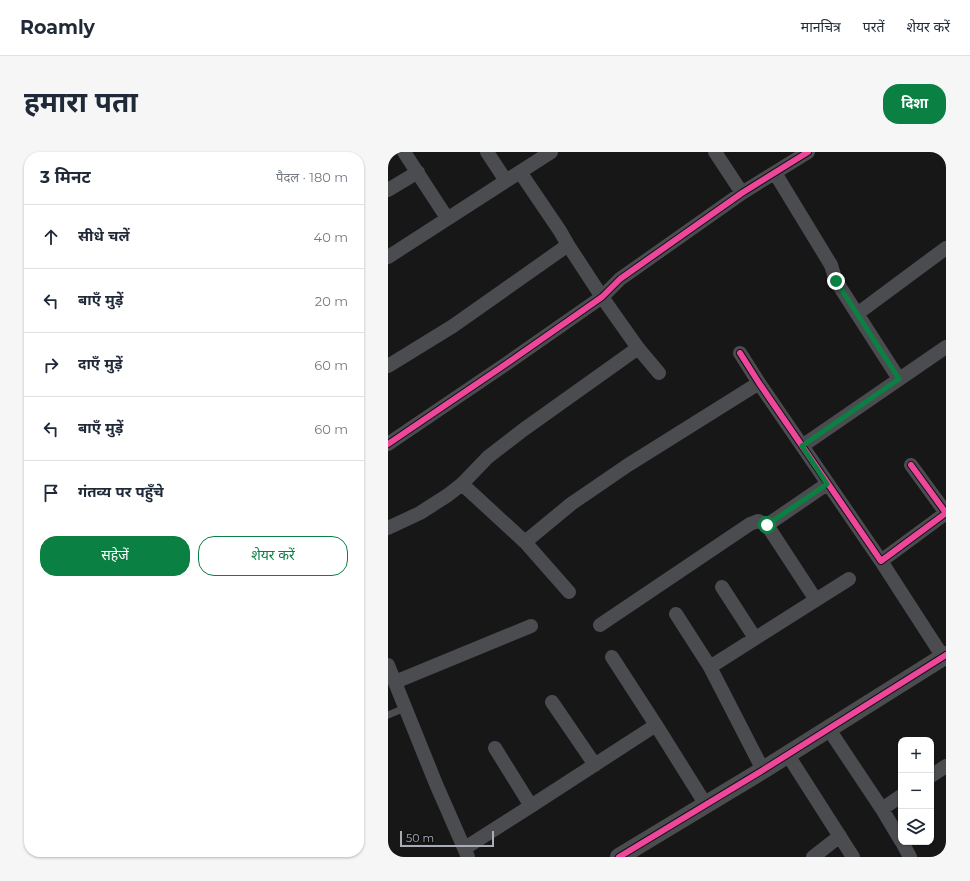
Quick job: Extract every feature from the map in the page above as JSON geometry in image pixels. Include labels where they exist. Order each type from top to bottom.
[{"type":"street","points":[[404,152],[447,218]]},
{"type":"street","points":[[487,152],[506,181]]},
{"type":"street","points":[[388,257],[551,152]]},
{"type":"street","points":[[715,152],[742,193]]},
{"type":"street","points":[[388,444],[602,297],[620,279],[742,193],[805,153]]},
{"type":"street","points":[[388,190],[418,172]]},
{"type":"street","points":[[520,172],[602,297],[638,348],[659,373]]},
{"type":"street","points":[[775,172],[831,265],[836,281],[899,379]]},
{"type":"street","points":[[388,366],[453,326],[568,245]]},
{"type":"street","points":[[857,314],[946,248]]},
{"type":"street","points":[[802,446],[946,347]]},
{"type":"street","points":[[388,528],[420,513],[448,495],[462,484],[488,457],[523,430],[638,348]]},
{"type":"street","points":[[740,353],[827,484],[881,561],[945,660]]},
{"type":"street","points":[[525,542],[571,504],[602,482],[759,383]]},
{"type":"street","points":[[881,561],[946,513],[911,465]]},
{"type":"street","points":[[462,484],[525,542],[569,592]]},
{"type":"street","points":[[767,525],[827,484]]},
{"type":"street","points":[[600,625],[750,524],[758,521],[767,525],[816,600]]},
{"type":"street","points":[[710,667],[849,579]]},
{"type":"street","points":[[722,586],[755,638]]},
{"type":"street","points":[[676,614],[710,667],[763,770]]},
{"type":"street","points":[[395,682],[531,626]]},
{"type":"street","points":[[612,657],[706,805]]},
{"type":"street","points":[[637,857],[768,779],[834,737],[945,660]]},
{"type":"street","points":[[619,857],[945,660]]},
{"type":"street","points":[[388,665],[436,784],[466,853],[532,806],[656,725]]},
{"type":"street","points":[[552,702],[595,765]]},
{"type":"street","points":[[834,737],[882,809],[898,837]]},
{"type":"street","points":[[495,748],[532,806]]},
{"type":"street","points":[[793,763],[853,857]]},
{"type":"street","points":[[934,774],[946,766]]},
{"type":"street","points":[[882,809],[898,798]]},
{"type":"street","points":[[814,857],[840,836]]},
{"type":"street","points":[[903,845],[910,857]]},
{"type":"lane","points":[[388,715],[405,708]]},
{"type":"cycle path","points":[[388,444],[602,297],[620,279],[742,193],[808,152]]},
{"type":"cycle path","points":[[740,353],[881,561],[946,513],[911,465]]},
{"type":"cycle path","points":[[619,857],[763,770],[946,655]]},
{"type":"route","points":[[767,525],[827,484],[802,446],[899,379],[836,281]]}]
